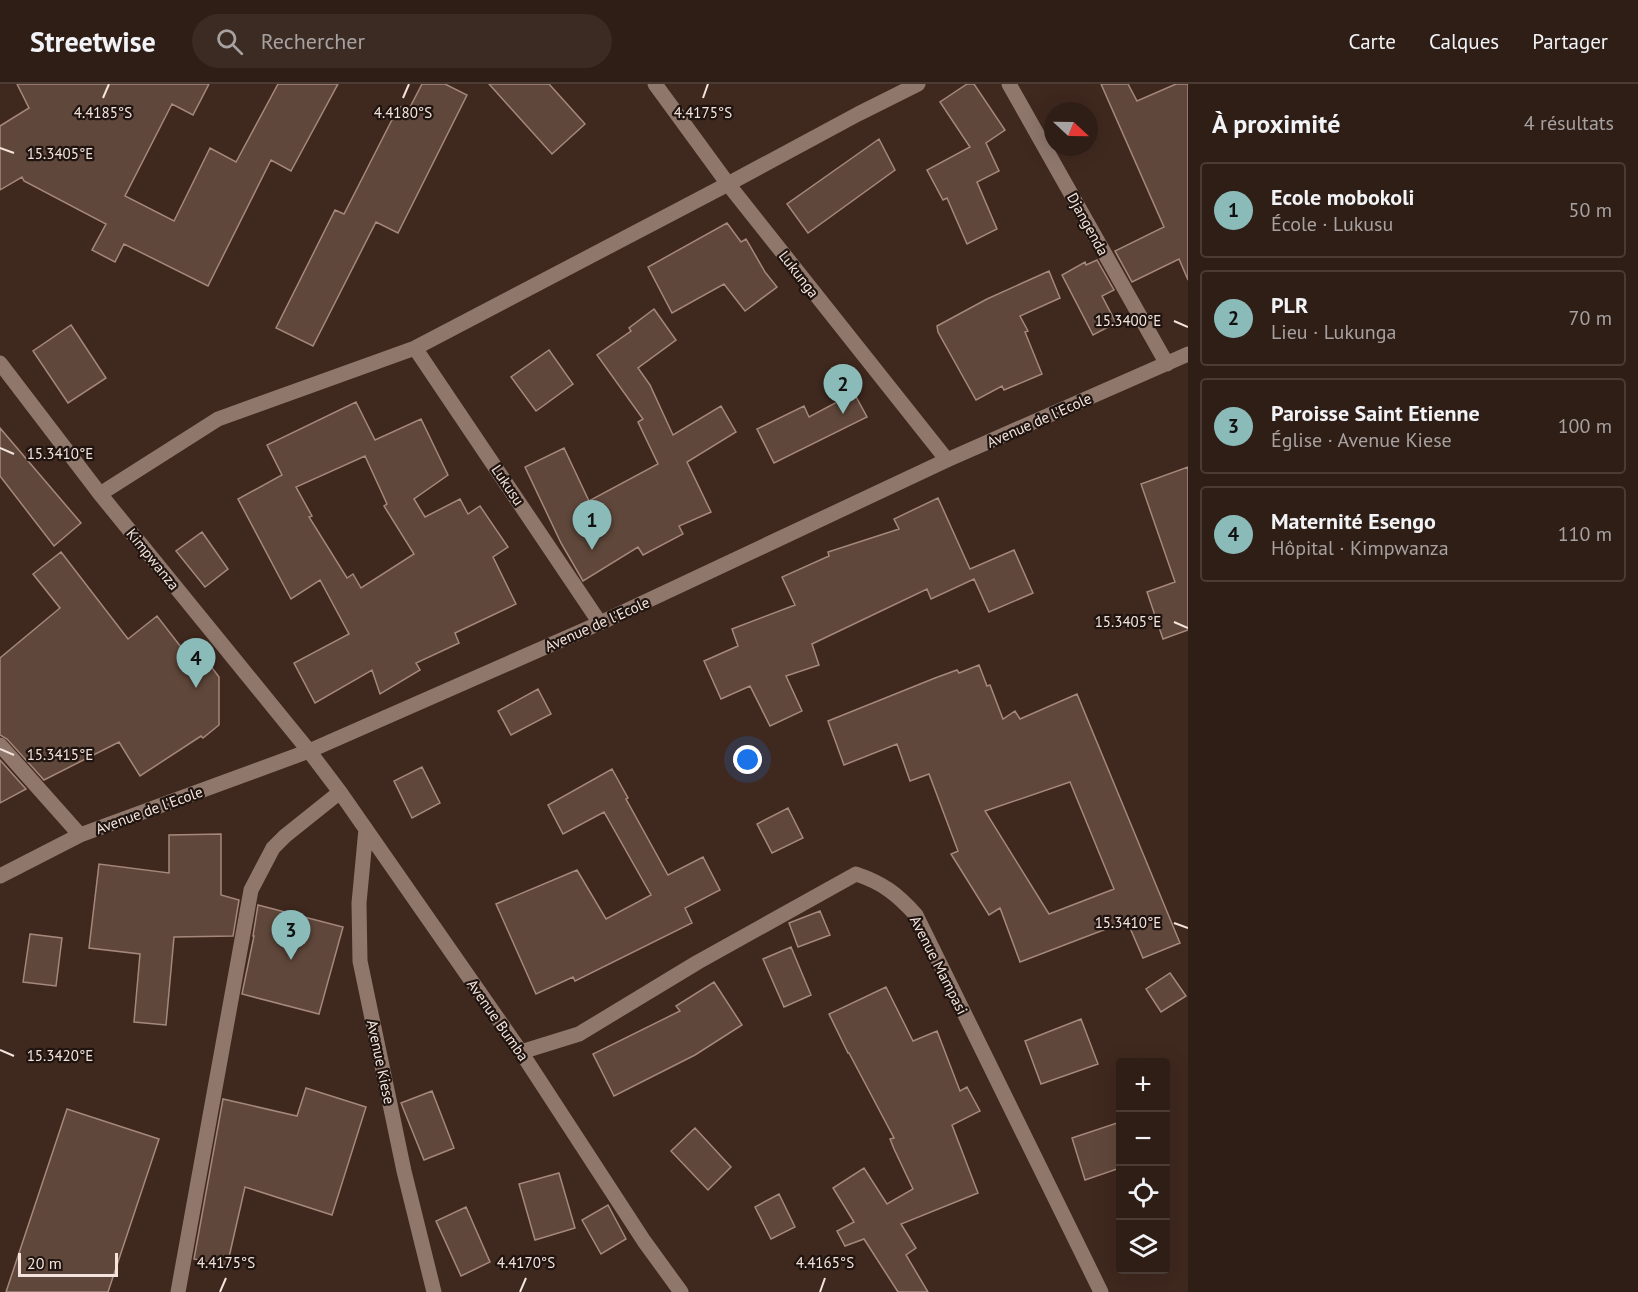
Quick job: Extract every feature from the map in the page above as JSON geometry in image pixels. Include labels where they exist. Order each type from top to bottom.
[{"type":"street","name":"Lukunga","points":[[655,84],[728,184],[946,460]]},
{"type":"street","points":[[100,494],[218,419],[415,348],[918,84]]},
{"type":"street","name":"Djangenda","points":[[1009,84],[1167,364]]},
{"type":"street","name":"Lukusu","points":[[415,348],[600,623]]},
{"type":"street","name":"Avenue de l'Ecole","points":[[0,876],[80,835],[309,751],[600,623],[946,460],[1188,354]]},
{"type":"street","name":"Kimpwanza","points":[[0,363],[100,494],[309,751]]},
{"type":"street","points":[[0,745],[80,835]]},
{"type":"street","name":"Avenue Bumba","points":[[309,751],[521,1052],[644,1240],[681,1292]]},
{"type":"street","points":[[178,1292],[251,890],[273,848],[340,792]]},
{"type":"street","name":"Avenue Kiese","points":[[366,829],[359,903],[360,961],[404,1171],[434,1292]]},
{"type":"street","name":"Avenue Mampasi","points":[[521,1052],[579,1034],[698,962],[856,874],[877,881],[900,897],[916,915],[1101,1292]]},
{"type":"building","points":[[17,84],[209,84],[193,115],[172,104],[125,196],[174,221],[210,148],[236,162],[278,84],[338,84],[291,171],[271,160],[208,286],[124,244],[115,262],[92,250],[106,224],[24,181],[22,177],[0,190],[0,126],[29,108]]},
{"type":"building","points":[[422,84],[445,84],[467,95],[398,233],[376,222],[313,346],[276,328],[335,210],[344,214],[399,106],[408,111]]},
{"type":"building","points":[[489,84],[549,84],[585,124],[552,154]]},
{"type":"building","points":[[967,84],[974,84],[1005,130],[986,143],[999,171],[977,182],[997,229],[967,244],[947,198],[943,200],[927,170],[970,147],[940,102]]},
{"type":"building","points":[[1101,84],[1128,84],[1137,101],[1176,84],[1188,84],[1188,280],[1179,259],[1132,282],[1115,251],[1164,227]]},
{"type":"building","points":[[879,139],[895,170],[808,233],[787,204]]},
{"type":"building","points":[[727,223],[741,242],[746,239],[765,272],[777,287],[745,311],[724,284],[672,313],[648,267]]},
{"type":"building","points":[[1097,260],[1114,290],[1102,296],[1116,323],[1093,335],[1062,275],[1085,262],[1086,265]]},
{"type":"building","points":[[1049,271],[1060,298],[1020,316],[1028,331],[1025,332],[1042,374],[1004,390],[1002,386],[976,400],[938,332],[937,326],[987,299]]},
{"type":"building","points":[[654,309],[676,340],[638,368],[650,385],[673,435],[721,406],[736,432],[687,462],[711,512],[679,526],[683,534],[643,555],[638,547],[583,581],[561,543],[525,467],[564,448],[589,501],[658,464],[638,422],[643,419],[597,355],[631,331],[629,328]]},
{"type":"building","points":[[71,325],[106,378],[68,403],[33,351]]},
{"type":"building","points":[[549,350],[573,384],[536,411],[511,377]]},
{"type":"building","points":[[854,393],[867,417],[774,463],[757,429],[804,406],[809,417]]},
{"type":"building","points":[[356,402],[375,440],[421,419],[448,475],[414,499],[425,517],[460,499],[468,514],[480,506],[508,547],[493,557],[516,604],[455,633],[459,643],[416,663],[420,670],[380,694],[372,670],[315,703],[294,663],[349,634],[320,580],[291,599],[238,499],[282,475],[267,445]],"holes":[[[365,456],[387,504],[384,506],[414,554],[361,588],[353,574],[347,578],[309,517],[312,516],[296,487]]]},
{"type":"building","points":[[0,428],[81,523],[54,546],[0,476]]},
{"type":"building","points":[[1188,467],[1188,630],[1163,639],[1147,592],[1175,582],[1141,484]]},
{"type":"building","points":[[938,498],[970,569],[1014,550],[1033,593],[989,612],[974,579],[931,599],[927,589],[812,644],[819,665],[786,676],[802,711],[770,726],[750,686],[721,699],[704,661],[738,646],[732,629],[795,605],[782,577],[829,556],[828,552],[899,529],[894,519]]},
{"type":"building","points":[[202,532],[228,569],[205,587],[176,551]]},
{"type":"building","points":[[61,552],[128,639],[157,616],[198,669],[207,661],[219,677],[219,725],[203,738],[201,736],[140,776],[119,742],[44,780],[7,739],[0,735],[0,658],[60,608],[33,574]]},
{"type":"building","points":[[979,665],[987,686],[990,685],[1003,719],[1015,711],[1020,719],[1077,694],[1180,943],[1143,958],[1127,921],[1020,962],[1000,908],[989,915],[951,854],[958,851],[929,774],[910,781],[897,744],[844,765],[828,721],[935,678],[957,670],[959,673]],"holes":[[[1070,782],[1114,889],[1049,914],[985,811]]]},
{"type":"building","points":[[538,689],[551,714],[511,735],[498,711]]},
{"type":"building","points":[[0,760],[26,789],[0,803]]},
{"type":"building","points":[[422,767],[440,803],[412,818],[394,781]]},
{"type":"building","points":[[612,769],[668,875],[703,857],[720,890],[685,908],[692,923],[575,981],[573,977],[536,994],[496,904],[577,870],[606,919],[651,895],[604,812],[563,834],[548,805]]},
{"type":"building","points":[[788,808],[803,838],[772,853],[757,824]]},
{"type":"building","points":[[221,834],[221,895],[239,900],[233,936],[174,937],[166,1025],[134,1022],[140,954],[89,948],[99,864],[169,873],[169,835]]},
{"type":"building","points":[[258,905],[343,927],[319,1014],[242,994]]},
{"type":"building","points":[[820,911],[830,935],[798,947],[789,923]]},
{"type":"building","points":[[30,934],[62,938],[56,986],[23,982]]},
{"type":"building","points":[[791,947],[811,995],[784,1007],[763,959]]},
{"type":"building","points":[[1170,973],[1186,996],[1161,1012],[1146,989]]},
{"type":"building","points":[[714,982],[742,1025],[695,1055],[614,1096],[593,1054],[680,1011],[676,1006]]},
{"type":"building","points":[[886,987],[913,1041],[937,1031],[960,1091],[967,1087],[980,1111],[952,1125],[978,1193],[901,1224],[916,1248],[906,1255],[928,1292],[898,1292],[864,1239],[845,1246],[837,1231],[854,1222],[833,1188],[864,1168],[887,1204],[913,1189],[890,1139],[894,1138],[829,1014]]},
{"type":"building","points":[[1081,1019],[1098,1064],[1041,1084],[1025,1041]]},
{"type":"building","points":[[306,1088],[366,1107],[332,1215],[245,1187],[227,1266],[194,1259],[223,1099],[297,1116]]},
{"type":"building","points":[[432,1091],[454,1148],[424,1160],[401,1103]]},
{"type":"building","points":[[67,1109],[159,1139],[108,1292],[6,1292]]},
{"type":"building","points":[[1116,1123],[1116,1169],[1085,1180],[1072,1138]]},
{"type":"building","points":[[695,1128],[731,1167],[708,1190],[671,1151]]},
{"type":"building","points":[[559,1173],[575,1228],[535,1240],[519,1184]]},
{"type":"building","points":[[779,1194],[795,1227],[771,1239],[755,1207]]},
{"type":"building","points":[[608,1205],[626,1239],[601,1254],[582,1220]]},
{"type":"building","points":[[466,1207],[490,1262],[461,1276],[436,1221]]},
{"type":"place","name":"PLR","points":[[843,414]]},
{"type":"place","name":"Ecole mobokoli","points":[[592,550]]},
{"type":"place","name":"Maternité Esengo","points":[[196,688]]},
{"type":"place","name":"Paroisse Saint Etienne","points":[[291,960]]}]
